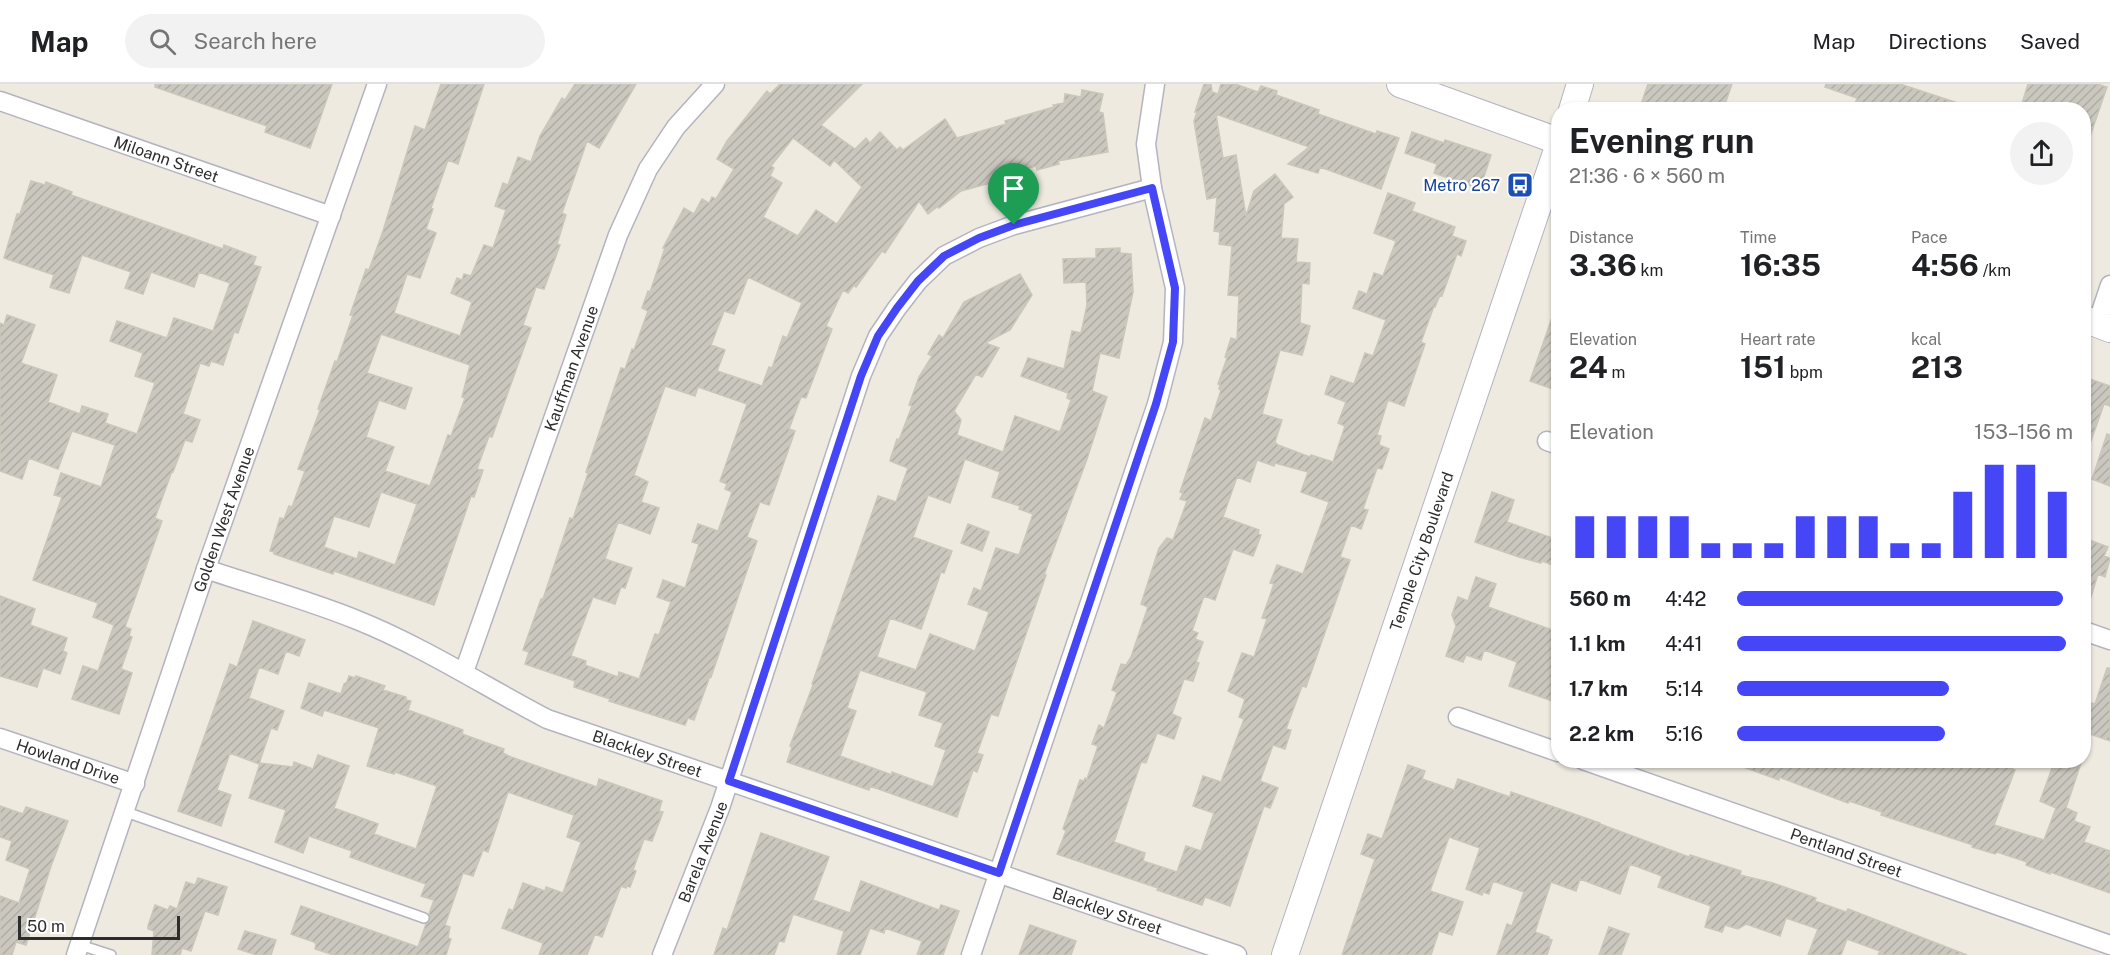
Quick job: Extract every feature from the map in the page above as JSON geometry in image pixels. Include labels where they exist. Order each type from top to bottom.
[{"type":"main road","points":[[1400,84],[1551,138]]},
{"type":"main road","points":[[1575,102],[1581,84]]},
{"type":"main road","name":"Temple City Boulevard","points":[[1285,955],[1551,168]]},
{"type":"street","name":"Golden West Avenue","points":[[78,950],[206,569],[377,84]]},
{"type":"street","name":"Kauffman Avenue","points":[[464,672],[618,235],[648,169],[676,128],[715,84]]},
{"type":"street","points":[[971,955],[1156,404],[1173,342],[1175,288],[1152,188],[1146,144],[1155,84]]},
{"type":"street","name":"Miloann Street","points":[[2,107],[331,216]]},
{"type":"street","name":"Barela Avenue","points":[[662,955],[729,781],[861,376],[878,336],[918,281],[944,256],[979,238],[1014,225],[1152,188]]},
{"type":"street","points":[[2097,324],[2110,285]]},
{"type":"street","name":"Blackley Street","points":[[206,569],[357,620],[464,672],[496,693],[547,719],[1237,955]]},
{"type":"street","points":[[2091,633],[2110,640]]},
{"type":"street","points":[[1458,717],[1551,750]]},
{"type":"street","name":"Howland Drive","points":[[0,738],[135,784]]},
{"type":"street","name":"Pentland Street","points":[[1606,768],[2110,945]]},
{"type":"lane","points":[[126,812],[424,918]]},
{"type":"lane","points":[[78,950],[111,955]]},
{"type":"building","points":[[155,84],[332,84],[310,148],[265,132],[267,126],[155,87]]},
{"type":"building","points":[[441,84],[484,84],[458,164],[448,160],[431,208],[433,209],[426,229],[436,233],[420,278],[407,274],[394,313],[460,336],[472,302],[451,293],[457,278],[462,280],[464,274],[471,276],[484,245],[493,248],[506,210],[495,206],[503,183],[508,185],[518,157],[531,162],[540,136],[562,98],[565,100],[575,84],[636,84],[599,148],[587,141],[562,213],[566,215],[557,244],[560,245],[544,289],[536,287],[523,325],[531,328],[492,437],[489,436],[477,469],[483,470],[474,497],[471,496],[434,605],[334,571],[333,574],[270,551],[280,518],[284,519],[289,506],[292,507],[305,471],[298,469],[353,315],[350,315],[366,269],[369,270],[383,231],[415,126],[425,130]],"holes":[[[381,334],[470,365],[462,397],[465,398],[451,436],[448,435],[430,486],[385,471],[394,447],[366,437],[379,400],[405,409],[412,388],[367,373]],[[381,492],[417,504],[395,565],[359,552],[357,559],[324,547],[334,516],[369,527]]]},
{"type":"building","points":[[780,84],[862,84],[821,125],[855,149],[866,138],[870,143],[880,132],[897,150],[900,147],[903,150],[945,119],[957,138],[1006,124],[1005,121],[1064,103],[1065,94],[1081,97],[1082,90],[1103,94],[1099,112],[1103,113],[1108,152],[1058,161],[1059,164],[1037,170],[1036,166],[997,177],[998,181],[961,191],[928,214],[919,201],[885,253],[882,251],[856,287],[854,285],[848,293],[843,290],[826,326],[832,329],[806,398],[801,397],[789,429],[795,431],[769,505],[760,502],[747,537],[757,541],[711,677],[694,720],[688,718],[685,725],[609,701],[610,699],[574,687],[575,681],[525,664],[529,652],[523,650],[570,518],[573,519],[588,473],[586,472],[621,368],[625,369],[632,349],[634,350],[648,311],[642,308],[648,291],[650,292],[665,248],[663,248],[684,208],[694,214],[702,199],[709,203],[712,197],[716,199],[734,169],[717,159],[727,141],[767,91],[770,94]],"holes":[[[793,138],[830,166],[834,160],[862,187],[837,224],[816,210],[798,236],[763,217],[782,183],[770,176],[774,168],[771,166]],[[748,277],[802,303],[787,338],[783,336],[772,368],[769,367],[762,386],[717,371],[725,350],[711,345],[724,311],[734,314]],[[665,386],[695,396],[698,387],[747,404],[720,481],[727,484],[725,489],[732,492],[718,531],[698,524],[692,542],[699,544],[685,588],[663,580],[657,597],[671,602],[659,635],[655,634],[639,679],[619,672],[618,677],[585,665],[586,661],[571,656],[593,597],[615,604],[621,587],[625,588],[632,568],[605,559],[618,522],[650,534],[659,508],[641,502],[648,482],[634,475]]]},
{"type":"building","points":[[1204,84],[1211,84],[1212,92],[1218,94],[1221,84],[1235,84],[1258,92],[1261,86],[1277,91],[1276,95],[1319,110],[1318,114],[1376,134],[1377,131],[1399,138],[1381,189],[1320,167],[1318,173],[1288,164],[1309,147],[1216,114],[1223,158],[1236,155],[1246,216],[1254,191],[1275,174],[1293,197],[1284,204],[1281,238],[1298,239],[1296,262],[1310,263],[1309,284],[1302,283],[1300,323],[1310,326],[1302,355],[1280,350],[1262,414],[1282,420],[1275,442],[1278,445],[1310,457],[1311,455],[1333,462],[1345,426],[1338,423],[1346,402],[1325,394],[1331,376],[1354,384],[1365,353],[1373,356],[1386,320],[1353,308],[1359,291],[1367,294],[1374,273],[1383,276],[1396,241],[1374,233],[1388,193],[1415,203],[1412,211],[1455,227],[1452,236],[1466,241],[1461,256],[1457,254],[1442,296],[1440,295],[1434,306],[1421,342],[1425,344],[1404,406],[1388,400],[1377,435],[1381,436],[1379,445],[1389,449],[1382,469],[1377,468],[1363,509],[1368,510],[1361,529],[1351,525],[1340,557],[1350,560],[1306,687],[1302,686],[1286,729],[1291,730],[1285,749],[1273,745],[1260,781],[1278,788],[1270,808],[1264,806],[1230,906],[1205,897],[1202,905],[1057,854],[1080,780],[1087,779],[1098,746],[1092,744],[1099,725],[1104,728],[1117,692],[1112,690],[1121,664],[1126,665],[1131,657],[1148,607],[1141,604],[1159,548],[1167,538],[1173,540],[1187,501],[1180,499],[1183,493],[1180,492],[1205,418],[1211,421],[1221,390],[1218,384],[1231,338],[1237,340],[1239,296],[1228,295],[1232,246],[1219,244],[1220,232],[1214,231],[1217,197],[1207,199],[1194,121],[1197,112],[1195,112]],"holes":[[[1257,460],[1274,466],[1275,463],[1308,472],[1301,492],[1329,502],[1303,574],[1277,565],[1270,583],[1274,584],[1262,618],[1267,619],[1254,657],[1242,653],[1228,691],[1245,699],[1239,717],[1244,719],[1221,782],[1203,776],[1193,806],[1214,813],[1201,851],[1186,846],[1177,872],[1143,861],[1145,853],[1114,842],[1141,762],[1146,763],[1157,733],[1174,739],[1181,718],[1172,714],[1184,679],[1193,681],[1199,663],[1196,662],[1203,642],[1195,639],[1198,633],[1192,631],[1204,596],[1215,600],[1233,549],[1253,556],[1261,535],[1258,534],[1259,530],[1223,517],[1237,477],[1250,482]]]},
{"type":"building","points":[[1648,84],[1732,84],[1726,102],[1642,102]]},
{"type":"building","points":[[1826,84],[1900,84],[1955,102],[1856,102],[1857,98],[1825,87]]},
{"type":"building","points":[[2028,84],[2097,84],[2107,87],[2091,133],[2091,102],[2022,102]]},
{"type":"building","points":[[1412,132],[1491,155],[1480,189],[1434,173],[1437,164],[1405,153]]},
{"type":"building","points":[[31,181],[45,185],[46,182],[72,192],[71,195],[223,249],[224,245],[256,257],[253,265],[261,267],[238,333],[234,332],[223,365],[211,361],[209,366],[200,363],[183,414],[200,420],[192,442],[185,440],[155,518],[162,521],[125,627],[131,629],[129,636],[132,637],[121,669],[132,673],[119,714],[72,699],[83,666],[98,671],[114,625],[93,617],[98,603],[33,580],[62,497],[54,495],[61,473],[101,487],[115,445],[72,431],[58,469],[29,458],[22,479],[0,471],[0,323],[4,325],[7,315],[35,325],[21,363],[57,375],[48,402],[80,414],[82,406],[108,414],[105,423],[137,434],[155,383],[135,376],[143,353],[110,341],[117,321],[167,338],[174,318],[213,331],[230,283],[199,272],[194,287],[151,272],[143,294],[125,288],[131,272],[82,255],[69,293],[50,287],[54,275],[4,258],[17,214],[20,214]]},
{"type":"building","points":[[1120,248],[1120,253],[1131,254],[1133,292],[1119,358],[1100,353],[1092,391],[1107,397],[1087,459],[1044,575],[1046,575],[998,716],[991,714],[977,753],[983,755],[977,772],[973,770],[957,817],[870,786],[869,790],[787,762],[792,747],[790,746],[878,496],[896,502],[908,468],[890,461],[891,457],[912,406],[909,405],[919,377],[932,356],[928,354],[939,335],[943,338],[964,302],[1020,274],[1032,295],[1010,330],[985,343],[999,348],[982,377],[976,374],[954,411],[961,420],[957,435],[1003,452],[1015,416],[1060,432],[1071,400],[1067,398],[1068,393],[1021,376],[1028,358],[1064,369],[1072,331],[1081,333],[1087,305],[1086,282],[1064,283],[1063,259],[1096,258],[1096,249]],"holes":[[[965,459],[1000,472],[992,497],[1020,506],[1019,509],[1033,514],[1019,555],[996,548],[981,591],[974,588],[968,604],[989,612],[975,651],[930,634],[916,670],[877,657],[890,618],[921,629],[941,572],[944,573],[952,551],[913,537],[928,495],[950,503]],[[860,670],[927,692],[919,715],[943,723],[935,746],[946,750],[933,787],[840,756],[856,711],[847,708]]]},
{"type":"building","points":[[1551,320],[1551,388],[1530,381]]},
{"type":"building","points":[[2091,379],[2110,386],[2110,406],[2104,404],[2091,441]]},
{"type":"building","points":[[2107,434],[2110,435],[2110,486],[2092,479]]},
{"type":"building","points":[[1492,492],[1514,500],[1507,522],[1551,538],[1551,564],[1519,557],[1475,542]]},
{"type":"building","points":[[968,524],[989,532],[982,551],[961,543]]},
{"type":"building","points":[[2091,541],[2108,547],[2104,556],[2110,558],[2105,577],[2098,574],[2091,597]]},
{"type":"building","points":[[1476,577],[1496,584],[1488,607],[1551,630],[1551,701],[1509,686],[1517,662],[1484,650],[1481,660],[1466,655],[1463,662],[1446,656],[1456,626],[1452,615],[1458,597],[1468,601]]},
{"type":"building","points":[[0,596],[35,609],[30,625],[67,638],[63,651],[67,653],[60,674],[43,668],[37,687],[0,676]]},
{"type":"building","points":[[253,621],[305,640],[299,656],[286,651],[278,674],[259,667],[249,698],[284,711],[277,730],[271,728],[259,764],[230,753],[217,790],[231,795],[221,826],[178,811],[230,664],[237,667]]},
{"type":"building","points":[[2107,668],[2110,668],[2110,741],[2091,734],[2091,703],[2095,704]]},
{"type":"building","points":[[349,676],[355,678],[356,676],[385,686],[383,690],[406,697],[406,700],[411,701],[408,710],[463,730],[462,734],[504,749],[503,753],[511,757],[597,787],[599,779],[662,801],[659,811],[663,812],[652,841],[644,839],[633,870],[636,871],[630,887],[621,886],[602,937],[595,934],[587,955],[539,955],[543,943],[502,928],[509,909],[513,911],[523,883],[545,891],[546,887],[563,893],[581,842],[567,837],[574,815],[508,792],[488,852],[483,850],[473,876],[463,873],[445,925],[450,927],[448,938],[451,939],[446,955],[334,955],[315,949],[314,942],[291,934],[301,906],[418,947],[426,924],[430,920],[429,914],[434,900],[421,896],[426,884],[350,857],[352,851],[309,836],[303,853],[275,842],[286,810],[249,798],[260,763],[293,767],[294,762],[313,769],[318,755],[349,766],[334,808],[378,824],[374,834],[416,849],[437,786],[395,772],[394,774],[367,766],[379,728],[324,710],[322,716],[301,708],[309,683],[341,694]]},
{"type":"building","points":[[1408,765],[1425,771],[1422,779],[1454,790],[1458,779],[1510,797],[1511,792],[1689,857],[1690,855],[1741,871],[1740,875],[1773,883],[1816,898],[1815,901],[1846,912],[1848,909],[1967,955],[1878,955],[1880,951],[1847,939],[1841,955],[1808,955],[1818,929],[1786,918],[1780,936],[1746,924],[1738,929],[1725,925],[1722,932],[1705,927],[1711,906],[1658,887],[1662,876],[1630,864],[1620,894],[1580,879],[1576,891],[1551,882],[1535,932],[1552,940],[1547,955],[1497,955],[1507,924],[1512,926],[1524,892],[1493,881],[1489,894],[1483,892],[1482,895],[1466,889],[1480,848],[1449,837],[1430,891],[1463,902],[1452,935],[1439,931],[1431,955],[1342,955],[1375,859],[1361,854],[1368,834],[1382,839]]},
{"type":"building","points":[[1746,768],[2010,768],[2015,770],[1994,825],[2044,840],[2056,808],[2040,801],[2052,768],[2079,768],[2066,808],[2077,813],[2074,821],[2090,827],[2084,842],[2110,851],[2110,893],[2050,872],[2050,874],[2026,865],[2027,862],[1997,852],[1995,854],[1972,847],[1973,845],[1881,815],[1882,812],[1849,801],[1848,803],[1779,777],[1779,780]]},
{"type":"building","points":[[0,806],[23,814],[26,807],[68,821],[26,945],[16,942],[12,955],[0,955],[0,896],[19,903],[30,869],[6,860],[12,841],[0,837]]},
{"type":"building","points":[[761,833],[829,857],[813,900],[850,913],[861,881],[939,910],[941,905],[959,911],[943,955],[917,955],[922,941],[885,928],[884,933],[870,928],[860,955],[837,955],[844,931],[793,914],[784,942],[779,941],[774,955],[714,955],[723,928],[727,930]]},
{"type":"building","points":[[198,878],[227,887],[218,915],[205,911],[191,951],[182,948],[180,955],[152,955],[154,931],[148,929],[148,926],[155,905],[168,910],[170,906],[177,909],[186,882],[195,885]]},
{"type":"building","points":[[1030,925],[1076,941],[1071,955],[1019,955]]},
{"type":"building","points":[[1609,927],[1629,934],[1621,955],[1599,955]]},
{"type":"building","points":[[245,931],[276,940],[271,955],[257,955],[238,949]]},
{"type":"place","name":"Metro 267","points":[[1520,185]]},
{"type":"route","points":[[1152,188],[1175,288],[1173,342],[1156,404],[999,873],[729,781],[861,376],[878,336],[918,281],[944,256],[979,238],[1014,225],[1152,188]]}]
